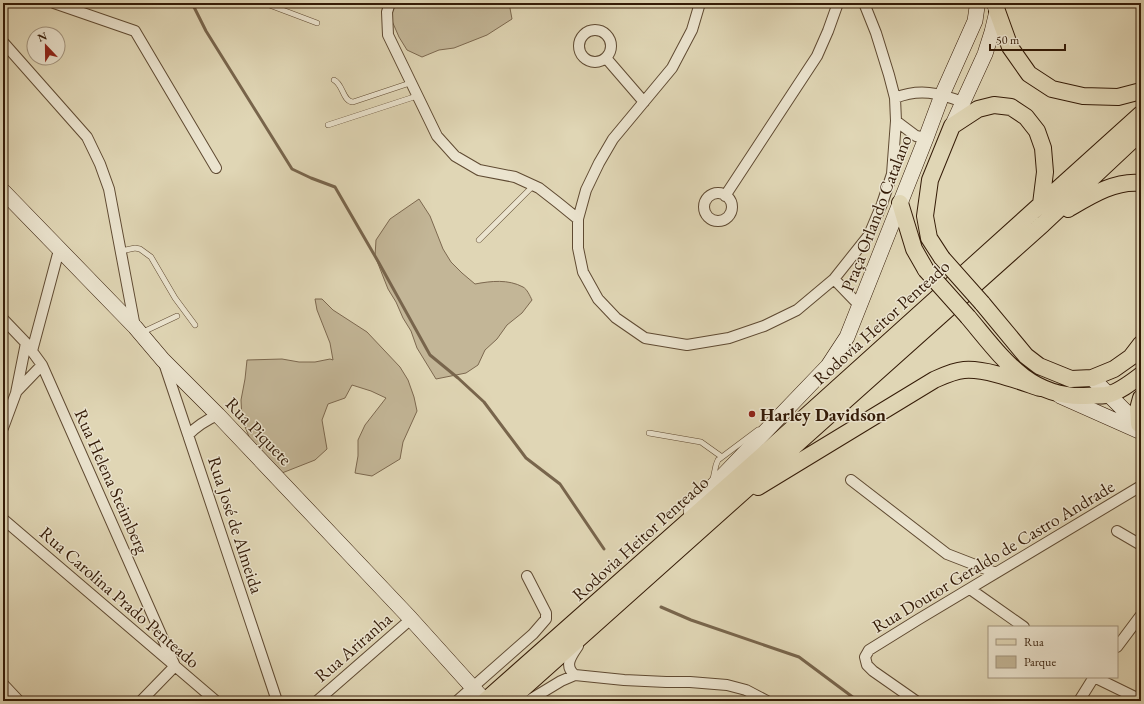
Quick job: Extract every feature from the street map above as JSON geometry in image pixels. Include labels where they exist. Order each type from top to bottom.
[{"type":"main road","points":[[995,7],[1010,47],[1029,74],[1052,89],[1084,96],[1118,97],[1141,91]]},
{"type":"main road","points":[[1041,204],[1045,172],[1043,148],[1037,131],[1026,117],[1011,108],[994,105],[978,109],[952,126],[930,180],[925,216],[929,238],[942,258],[1026,356],[1039,366],[1071,379],[1092,378],[1114,369],[1131,357],[1141,344]]},
{"type":"main road","name":"Rodovia Heitor Penteado","points":[[485,701],[662,546],[1141,114]]},
{"type":"main road","name":"Rodovia Heitor Penteado","points":[[509,701],[1042,224],[1141,132]]},
{"type":"main road","points":[[1042,224],[1103,190],[1124,183],[1141,183]]},
{"type":"main road","points":[[900,203],[914,249],[926,270],[1000,354],[1019,373],[1047,390]]},
{"type":"main road","points":[[723,509],[934,380],[962,370],[978,370],[1047,390],[1078,396],[1108,394],[1130,384],[1141,375]]},
{"type":"main road","points":[[1140,427],[1138,409],[1141,398]]},
{"type":"street","points":[[54,3],[135,31],[216,168]]},
{"type":"street","points":[[390,3],[387,12],[388,35],[410,84],[437,136],[455,156],[479,170],[515,177],[533,186],[557,202],[578,219]]},
{"type":"street","points":[[700,3],[692,30],[672,68],[614,139],[599,163],[586,190],[578,219],[578,248],[583,272],[598,299],[616,318],[645,338],[687,345],[729,338],[764,326],[797,310],[834,278]]},
{"type":"street","points":[[725,196],[817,56],[828,32],[838,3]]},
{"type":"street","name":"Praça Orlando Catalano","points":[[864,3],[876,33],[889,75],[895,98],[896,121],[892,174],[882,204],[869,235],[834,278],[860,306],[942,95],[975,21],[977,7],[976,3]]},
{"type":"street","points":[[952,126],[985,54],[992,32],[995,7]]},
{"type":"street","points":[[3,42],[87,137],[100,164],[109,189],[137,330]]},
{"type":"street","points":[[606,58],[644,102]]},
{"type":"street","points":[[895,98],[907,93],[919,92],[942,95],[963,102]]},
{"type":"street","points":[[896,121],[916,136],[926,138]]},
{"type":"street","name":"Rua Piquete","points":[[3,191],[411,619],[485,701]]},
{"type":"street","points":[[3,428],[16,393],[59,250]]},
{"type":"street","points":[[662,546],[712,487],[786,408],[828,366],[847,338],[860,306]]},
{"type":"street","name":"Rua Helena Steimberg","points":[[3,318],[29,347],[42,365],[175,666]]},
{"type":"street","name":"Rua José de Almeida","points":[[163,360],[277,701]]},
{"type":"street","points":[[16,393],[42,365]]},
{"type":"street","points":[[1092,378],[1140,427]]},
{"type":"street","points":[[1047,390],[1140,427]]},
{"type":"street","points":[[188,436],[198,425],[218,415]]},
{"type":"street","points":[[851,480],[947,554],[996,573]]},
{"type":"street","name":"Rua Doutor Geraldo de Castro Andrade","points":[[916,701],[873,671],[867,665],[865,657],[869,650],[1141,486]]},
{"type":"street","name":"Rua Carolina Prado Penteado","points":[[3,519],[216,701]]},
{"type":"street","points":[[1118,532],[1141,545]]},
{"type":"street","points":[[457,701],[533,634],[546,619],[546,613],[527,576]]},
{"type":"street","points":[[970,589],[1023,626]]},
{"type":"street","points":[[1118,646],[1141,615]]},
{"type":"street","name":"Rua Ariranha","points":[[317,701],[411,619]]},
{"type":"street","points":[[575,675],[569,668],[569,661],[572,654],[592,627]]},
{"type":"street","points":[[141,701],[175,666]]},
{"type":"street","points":[[528,701],[575,675],[624,680],[690,682],[727,685],[746,690],[767,701]]},
{"type":"street","points":[[1079,701],[1093,678]]},
{"type":"street","points":[[1096,678],[1141,700]]},
{"type":"street","points":[[3,684],[20,701]]},
{"type":"street","points":[[546,690],[546,701]]},
{"type":"lane","points":[[264,3],[317,23]]},
{"type":"lane","points":[[334,80],[338,83],[347,100],[350,102],[410,84]]},
{"type":"lane","points":[[328,125],[416,96]]},
{"type":"lane","points":[[479,240],[533,186]]},
{"type":"lane","points":[[121,251],[134,248],[140,249],[151,257],[175,298],[194,325]]},
{"type":"lane","points":[[137,330],[177,316]]},
{"type":"lane","points":[[712,487],[718,460],[786,408]]},
{"type":"lane","points":[[649,433],[701,442],[722,457]]},
{"type":"green space","points":[[393,3],[509,3],[512,19],[487,35],[454,48],[439,50],[422,57],[407,50],[399,37],[392,21]]},
{"type":"green space","points":[[419,199],[430,216],[443,249],[451,262],[462,273],[475,284],[499,281],[517,284],[526,289],[532,300],[522,313],[507,325],[497,339],[485,350],[478,365],[466,373],[436,379],[417,348],[411,331],[388,289],[375,256],[376,240],[390,219]]},
{"type":"green space","points":[[315,299],[322,299],[333,310],[367,332],[400,367],[408,380],[414,397],[417,411],[403,442],[400,459],[372,476],[355,473],[358,456],[358,440],[365,425],[386,398],[371,391],[352,385],[345,398],[328,404],[322,420],[327,449],[315,460],[282,473],[255,452],[242,419],[241,400],[247,360],[282,359],[299,362],[315,362],[330,359],[333,360],[330,343],[317,310]]},
{"type":"waterway","points":[[192,3],[206,31],[292,169],[335,187],[430,355],[484,402],[526,458],[560,484],[604,549]]},
{"type":"waterway","points":[[661,607],[691,620],[799,657],[858,701]]},
{"type":"place","name":"Harley Davidson","points":[[752,414]]}]
